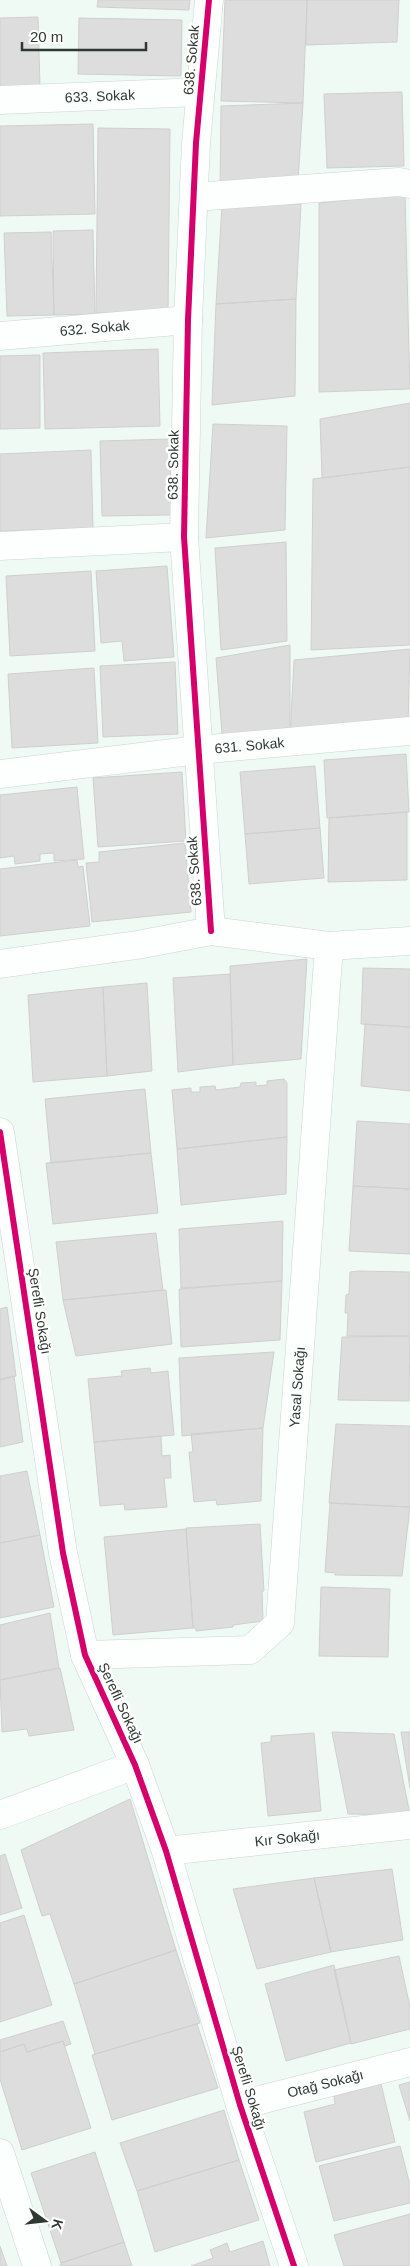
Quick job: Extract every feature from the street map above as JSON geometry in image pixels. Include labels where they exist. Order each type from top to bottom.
[{"type":"street","name":"638. Sokak","points":[[209,0],[200,92],[188,320],[184,537],[211,931]]},
{"type":"street","name":"633. Sokak","points":[[0,100],[200,92]]},
{"type":"street","points":[[195,197],[399,182],[410,184]]},
{"type":"street","name":"632. Sokak","points":[[0,336],[188,320]]},
{"type":"street","points":[[0,546],[184,537]]},
{"type":"street","name":"631. Sokak","points":[[0,774],[198,750],[410,731]]},
{"type":"street","points":[[0,964],[138,945],[211,931],[329,946],[410,941]]},
{"type":"street","name":"Yasal Sokağı","points":[[85,1656],[250,1650],[280,1623],[329,946]]},
{"type":"street","name":"Şerefli Sokağı","points":[[0,1132],[63,1553],[85,1656],[136,1765],[166,1851],[240,2105],[294,2266]]},
{"type":"street","points":[[0,1815],[136,1765]]},
{"type":"street","name":"Kır Sokağı","points":[[166,1851],[410,1825]]},
{"type":"street","name":"Otağ Sokağı","points":[[240,2105],[410,2062]]},
{"type":"street","points":[[0,2153],[37,2266]]},
{"type":"building","points":[[98,0],[190,0],[189,10],[97,7]]},
{"type":"building","points":[[225,0],[307,0],[303,103],[221,101]]},
{"type":"building","points":[[307,0],[399,0],[397,42],[306,45]]},
{"type":"building","points":[[38,17],[40,86],[0,87],[0,18]]},
{"type":"building","points":[[79,18],[182,20],[181,76],[78,74]]},
{"type":"building","points":[[402,92],[404,166],[327,168],[324,94]]},
{"type":"building","points":[[303,103],[298,181],[220,189],[221,106]]},
{"type":"building","points":[[93,124],[95,214],[0,216],[0,126]]},
{"type":"building","points":[[98,128],[170,129],[168,314],[96,313]]},
{"type":"building","points":[[405,194],[410,389],[319,392],[319,203]]},
{"type":"building","points":[[301,204],[296,299],[216,304],[222,205]]},
{"type":"building","points":[[93,230],[95,314],[54,315],[53,231]]},
{"type":"building","points":[[51,232],[54,315],[7,316],[4,233]]},
{"type":"building","points":[[296,299],[295,396],[212,405],[216,304]]},
{"type":"building","points":[[158,349],[160,426],[45,429],[43,353]]},
{"type":"building","points":[[40,355],[40,428],[0,429],[0,356]]},
{"type":"building","points":[[410,403],[410,467],[322,478],[320,419]]},
{"type":"building","points":[[213,424],[287,426],[285,530],[206,538]]},
{"type":"building","points":[[170,439],[171,515],[102,516],[100,441]]},
{"type":"building","points":[[91,450],[93,528],[0,531],[0,454]]},
{"type":"building","points":[[410,467],[410,645],[311,650],[313,479]]},
{"type":"building","points":[[286,542],[287,641],[221,650],[215,548]]},
{"type":"building","points":[[167,566],[174,657],[124,661],[122,641],[101,643],[96,571]]},
{"type":"building","points":[[91,571],[95,651],[10,656],[6,576]]},
{"type":"building","points":[[290,645],[290,737],[223,746],[216,658]]},
{"type":"building","points":[[410,649],[408,725],[290,737],[294,660]]},
{"type":"building","points":[[175,662],[178,734],[103,737],[100,666]]},
{"type":"building","points":[[94,668],[98,743],[12,748],[8,674]]},
{"type":"building","points":[[406,754],[409,812],[327,818],[324,760]]},
{"type":"building","points":[[315,766],[320,828],[245,834],[240,772]]},
{"type":"building","points":[[182,772],[186,841],[98,847],[93,778]]},
{"type":"building","points":[[77,787],[84,859],[54,861],[54,853],[40,854],[40,861],[15,864],[14,856],[0,858],[0,795]]},
{"type":"building","points":[[407,812],[407,880],[328,882],[329,818]]},
{"type":"building","points":[[320,828],[324,878],[249,884],[245,834]]},
{"type":"building","points":[[185,843],[191,912],[92,922],[86,863],[99,862],[99,852]]},
{"type":"building","points":[[77,860],[78,867],[83,866],[90,926],[0,936],[0,869]]},
{"type":"building","points":[[307,959],[301,1059],[233,1065],[230,966]]},
{"type":"building","points":[[363,968],[410,969],[410,1027],[361,1024]]},
{"type":"building","points":[[230,974],[233,1065],[178,1072],[173,978]]},
{"type":"building","points":[[147,983],[152,1071],[107,1076],[103,987]]},
{"type":"building","points":[[103,987],[107,1076],[33,1082],[28,995]]},
{"type":"building","points":[[365,1024],[410,1027],[410,1091],[361,1086]]},
{"type":"building","points":[[284,1079],[287,1083],[287,1137],[177,1149],[172,1090],[191,1088],[191,1092],[200,1092],[200,1087],[215,1086],[216,1090],[240,1087],[241,1083],[256,1082],[256,1086],[267,1085],[267,1081]]},
{"type":"building","points":[[145,1089],[151,1153],[51,1163],[45,1099]]},
{"type":"building","points":[[357,1121],[410,1124],[410,1189],[353,1186]]},
{"type":"building","points":[[287,1137],[286,1194],[181,1205],[177,1149]]},
{"type":"building","points":[[151,1153],[158,1213],[53,1224],[46,1163]]},
{"type":"building","points":[[353,1186],[410,1189],[410,1254],[349,1251]]},
{"type":"building","points":[[283,1221],[282,1281],[181,1288],[179,1229]]},
{"type":"building","points":[[156,1233],[163,1290],[63,1300],[56,1242]]},
{"type":"building","points":[[350,1272],[410,1272],[410,1336],[347,1336],[348,1313],[345,1313],[346,1295],[349,1294]]},
{"type":"building","points":[[282,1281],[280,1340],[181,1347],[179,1289]]},
{"type":"building","points":[[166,1290],[172,1344],[76,1356],[63,1300]]},
{"type":"building","points":[[7,1307],[16,1376],[0,1380],[0,1309]]},
{"type":"building","points":[[410,1336],[409,1401],[338,1400],[342,1337]]},
{"type":"building","points":[[274,1352],[263,1428],[182,1436],[179,1358]]},
{"type":"building","points":[[150,1368],[151,1373],[168,1371],[174,1435],[94,1442],[88,1379],[122,1376],[121,1371]]},
{"type":"building","points":[[14,1376],[23,1442],[0,1447],[0,1379]]},
{"type":"building","points":[[336,1424],[410,1426],[410,1507],[329,1503]]},
{"type":"building","points":[[263,1428],[261,1501],[217,1505],[216,1500],[194,1502],[189,1452],[193,1452],[191,1434]]},
{"type":"building","points":[[161,1436],[162,1456],[170,1455],[171,1478],[164,1478],[167,1507],[125,1510],[124,1504],[100,1506],[94,1442]]},
{"type":"building","points":[[27,1471],[40,1535],[0,1543],[0,1476]]},
{"type":"building","points":[[330,1503],[410,1507],[402,1576],[335,1575],[335,1573],[325,1572]]},
{"type":"building","points":[[260,1524],[264,1591],[262,1591],[263,1621],[233,1625],[233,1627],[196,1631],[196,1628],[193,1628],[186,1528]]},
{"type":"building","points":[[186,1529],[193,1628],[113,1635],[104,1537]]},
{"type":"building","points":[[40,1535],[54,1607],[0,1618],[0,1543]]},
{"type":"building","points":[[321,1587],[390,1589],[388,1657],[319,1656]]},
{"type":"building","points":[[50,1613],[59,1668],[0,1680],[0,1625]]},
{"type":"building","points":[[60,1668],[74,1730],[29,1736],[27,1729],[2,1732],[0,1680]]},
{"type":"building","points":[[332,1732],[394,1734],[410,1815],[348,1814]]},
{"type":"building","points":[[401,1732],[410,1732],[410,1788]]},
{"type":"building","points":[[314,1733],[321,1811],[268,1816],[261,1743],[271,1742],[271,1736]]},
{"type":"building","points":[[130,1799],[176,1950],[74,1984],[50,1914],[42,1916],[21,1850]]},
{"type":"building","points":[[5,1854],[22,1908],[0,1915],[0,1856]]},
{"type":"building","points":[[392,1869],[403,1940],[331,1952],[314,1878]]},
{"type":"building","points":[[314,1878],[331,1952],[257,1969],[233,1889]]},
{"type":"building","points":[[24,1915],[52,2005],[0,2022],[0,1923]]},
{"type":"building","points":[[176,1950],[200,2023],[95,2054],[74,1984]]},
{"type":"building","points":[[399,1956],[410,2007],[410,2029],[351,2044],[334,1970]]},
{"type":"building","points":[[334,1965],[351,2043],[286,2061],[265,1984]]},
{"type":"building","points":[[63,2021],[71,2044],[65,2046],[63,2041],[27,2052],[24,2044],[0,2052],[0,2040]]},
{"type":"building","points":[[197,2024],[218,2088],[112,2120],[92,2055]]},
{"type":"building","points":[[63,2041],[91,2128],[22,2150],[0,2079],[0,2052],[24,2044],[27,2052]]},
{"type":"building","points":[[410,2082],[410,2121],[399,2085]]},
{"type":"building","points":[[381,2084],[395,2142],[316,2162],[304,2112],[335,2104],[334,2096]]},
{"type":"building","points":[[224,2110],[239,2160],[137,2191],[120,2143]]},
{"type":"building","points":[[400,2146],[410,2185],[410,2203],[334,2221],[319,2166]]},
{"type":"building","points":[[95,2152],[124,2242],[61,2263],[31,2173]]},
{"type":"building","points":[[239,2160],[259,2220],[155,2252],[137,2191]]},
{"type":"building","points":[[410,2214],[410,2266],[344,2266],[334,2235]]},
{"type":"building","points":[[263,2241],[270,2266],[191,2266],[213,2258],[210,2250],[227,2243],[230,2252]]},
{"type":"building","points":[[124,2242],[132,2266],[60,2266],[61,2263]]},
{"type":"building","points":[[0,2246],[7,2266],[0,2266]]},
{"type":"cycle path","points":[[209,0],[196,143],[188,320],[184,537],[211,931]]},
{"type":"cycle path","points":[[0,1132],[63,1553],[85,1655],[135,1765],[166,1851],[240,2105],[294,2266]]}]
